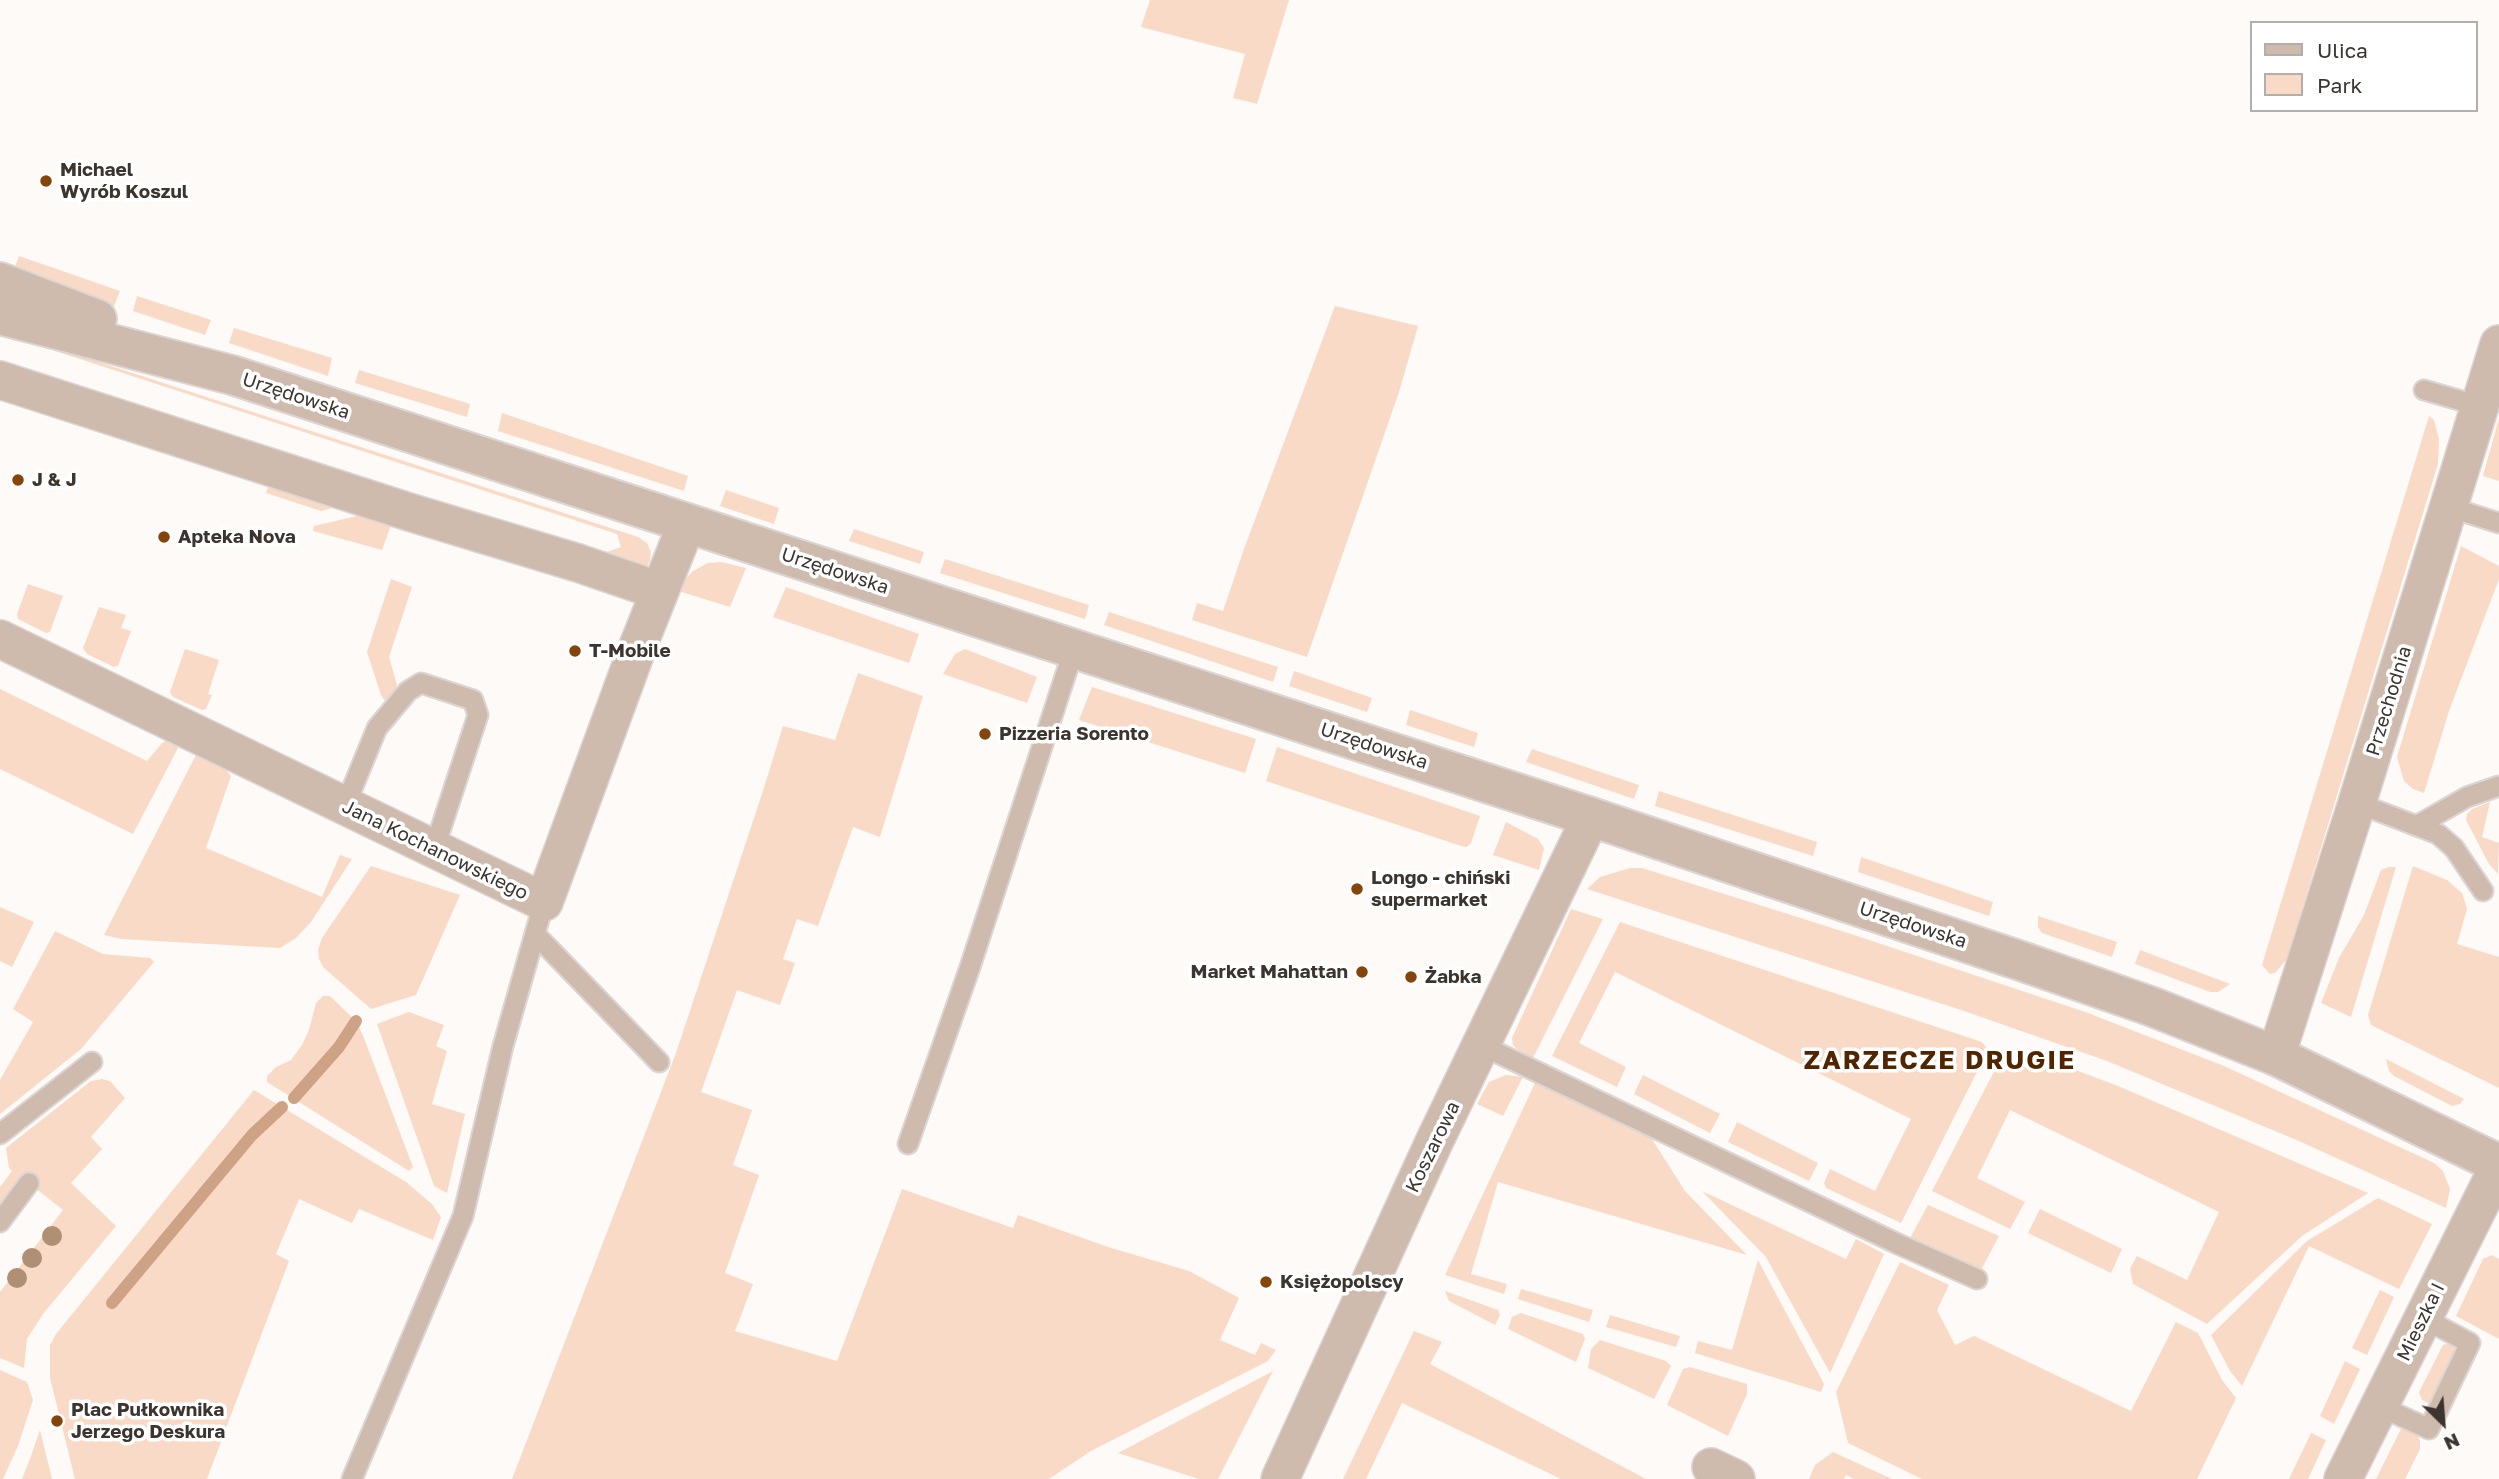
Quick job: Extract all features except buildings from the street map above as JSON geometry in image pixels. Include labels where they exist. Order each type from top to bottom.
[{"type":"street","name":"Urzędowska","points":[[0,282],[56,302],[232,375]]},
{"type":"street","name":"Urzędowska","points":[[0,315],[232,375],[1591,817],[2035,965],[2153,1007],[2276,1056],[2499,1165]]},
{"type":"street","name":"Przechodnia","points":[[2276,1056],[2479,406],[2496,361]]},
{"type":"street","points":[[0,380],[660,591]]},
{"type":"street","name":"Jana Kochanowskiego","points":[[0,639],[434,849],[539,918],[687,523]]},
{"type":"street","name":"Koszarowa","points":[[1280,1479],[1362,1297],[1591,817]]},
{"type":"street","name":"Mieszka I","points":[[2343,1479],[2499,1165]]},
{"type":"lane","points":[[2424,390],[2479,406]]},
{"type":"lane","points":[[2449,507],[2499,523]]},
{"type":"lane","points":[[908,1144],[970,967],[1074,649]]},
{"type":"lane","points":[[345,806],[377,728],[408,691],[421,683],[473,700],[478,715],[434,849]]},
{"type":"lane","points":[[2418,825],[2467,797],[2499,786]]},
{"type":"lane","points":[[2357,803],[2438,834],[2447,841],[2483,891]]},
{"type":"lane","points":[[539,918],[659,1062]]},
{"type":"lane","points":[[352,1479],[463,1216],[503,1046],[539,918]]},
{"type":"lane","points":[[1481,1045],[1977,1279]]},
{"type":"lane","points":[[0,1134],[92,1062]]},
{"type":"lane","points":[[0,1222],[29,1183]]},
{"type":"lane","points":[[2379,1406],[2429,1429],[2470,1343],[2423,1318]]},
{"type":"green space","points":[[1150,0],[1289,0],[1257,104],[1233,98],[1245,54],[1141,27]]},
{"type":"green space","points":[[19,256],[120,291],[114,306],[13,272]]},
{"type":"green space","points":[[137,296],[211,320],[205,335],[133,311]]},
{"type":"green space","points":[[1335,306],[1418,326],[1399,392],[1307,657],[1192,620],[1197,603],[1223,611]]},
{"type":"green space","points":[[234,328],[332,358],[328,376],[229,343]]},
{"type":"green space","points":[[0,330],[638,537],[647,543],[651,552],[650,561],[647,566],[639,569],[593,557],[621,547],[617,534],[0,333]]},
{"type":"green space","points":[[359,370],[470,404],[467,417],[355,383]]},
{"type":"green space","points":[[502,413],[688,476],[684,491],[498,431]]},
{"type":"green space","points":[[2429,416],[2434,420],[2439,439],[2438,464],[2287,959],[2275,973],[2270,974],[2262,965]]},
{"type":"green space","points":[[2499,418],[2499,481],[2483,476]]},
{"type":"green space","points":[[273,473],[340,506],[321,511],[266,493]]},
{"type":"green space","points":[[726,490],[779,508],[774,524],[720,506]]},
{"type":"green space","points":[[374,512],[394,517],[382,550],[313,531],[314,526]]},
{"type":"green space","points":[[854,529],[924,552],[920,564],[849,541]]},
{"type":"green space","points":[[2461,546],[2499,566],[2499,579],[2449,711],[2424,793],[2413,789],[2404,781],[2397,757]]},
{"type":"green space","points":[[945,559],[1089,605],[1085,619],[940,573]]},
{"type":"green space","points":[[721,562],[746,568],[730,607],[675,590],[693,571],[708,563]]},
{"type":"green space","points":[[391,579],[412,587],[389,657],[397,685],[391,702],[385,701],[381,695],[367,652]]},
{"type":"green space","points":[[28,584],[63,596],[50,632],[46,633],[18,619],[17,614]]},
{"type":"green space","points":[[786,587],[919,634],[909,663],[773,617]]},
{"type":"green space","points":[[99,607],[126,615],[121,628],[131,631],[118,666],[114,667],[87,654],[83,648]]},
{"type":"green space","points":[[1109,612],[1278,667],[1273,682],[1104,625]]},
{"type":"green space","points":[[185,649],[219,660],[208,694],[212,695],[206,709],[202,710],[173,697],[170,692]]},
{"type":"green space","points":[[965,649],[1037,677],[1027,703],[943,674],[955,654]]},
{"type":"green space","points":[[1294,671],[1372,698],[1367,712],[1289,686]]},
{"type":"green space","points":[[858,673],[923,696],[880,837],[853,827],[818,926],[797,919],[783,959],[795,963],[780,1005],[737,990],[701,1092],[752,1110],[733,1165],[759,1175],[725,1273],[753,1284],[735,1331],[837,1361],[902,1189],[1013,1228],[1018,1215],[1108,1247],[1189,1271],[1239,1298],[1220,1340],[1255,1355],[1261,1343],[1276,1350],[1268,1361],[1091,1451],[1049,1479],[512,1479],[676,1053],[783,726],[835,740]]},
{"type":"green space","points":[[1092,687],[1256,739],[1245,773],[1079,720]]},
{"type":"green space","points":[[0,689],[147,761],[167,740],[179,746],[133,834],[0,769]]},
{"type":"green space","points":[[1410,710],[1478,733],[1474,747],[1406,725]]},
{"type":"green space","points":[[1277,747],[1480,816],[1471,843],[1467,847],[1461,846],[1266,781]]},
{"type":"green space","points":[[1532,749],[1639,785],[1634,799],[1526,762]]},
{"type":"green space","points":[[197,753],[221,764],[231,776],[206,848],[322,897],[340,855],[352,859],[311,922],[296,938],[280,948],[121,939],[104,935]]},
{"type":"green space","points":[[1659,791],[1817,842],[1813,856],[1655,806]]},
{"type":"green space","points":[[2490,802],[2482,837],[2499,843],[2498,874],[2489,864],[2466,820],[2472,809]]},
{"type":"green space","points":[[1506,822],[1538,839],[1544,848],[1539,870],[1493,855]]},
{"type":"green space","points":[[1861,857],[1993,902],[1989,916],[1858,872]]},
{"type":"green space","points":[[371,866],[460,895],[416,995],[371,1009],[323,967],[318,950],[322,938]]},
{"type":"green space","points":[[2413,866],[2447,880],[2462,893],[2467,909],[2457,944],[2499,957],[2499,1088],[2371,1025],[2368,1015]]},
{"type":"green space","points":[[2396,867],[2351,1017],[2321,1003],[2339,958],[2364,915],[2381,870]]},
{"type":"green space","points":[[1630,868],[1642,868],[1848,933],[2088,1013],[2224,1066],[2434,1163],[2443,1171],[2450,1189],[2446,1208],[2299,1141],[2107,1061],[1964,1011],[1587,889],[1600,877]]},
{"type":"green space","points":[[0,907],[34,922],[12,967],[0,961]]},
{"type":"green space","points":[[1571,909],[1603,919],[1532,1060],[1513,1045],[1512,1038]]},
{"type":"green space","points":[[2038,916],[2117,942],[2112,957],[2042,933],[2038,927]]},
{"type":"green space","points":[[1620,922],[1982,1042],[1988,1050],[1901,1223],[1826,1188],[1824,1183],[1830,1169],[1875,1191],[1911,1119],[1615,972],[1579,1043],[1626,1067],[1617,1087],[1552,1056]]},
{"type":"green space","points":[[55,931],[103,954],[150,958],[154,962],[81,1049],[0,1114],[0,1080],[33,1022],[13,1009]]},
{"type":"green space","points":[[2140,950],[2230,984],[2218,992],[2210,992],[2135,964]]},
{"type":"green space","points":[[323,996],[330,996],[356,1021],[362,1033],[413,1167],[409,1171],[267,1082],[267,1076],[276,1067],[291,1060],[302,1045],[316,1003]]},
{"type":"green space","points":[[409,1012],[444,1025],[436,1046],[447,1051],[432,1104],[465,1114],[447,1193],[434,1186],[377,1024]]},
{"type":"green space","points":[[2017,1048],[2118,1086],[2368,1193],[2302,1236],[2207,1324],[2133,1284],[2130,1269],[2137,1256],[2187,1280],[2219,1212],[2010,1110],[1977,1178],[2025,1202],[2010,1229],[1932,1191],[1999,1062],[2008,1051]]},
{"type":"green space","points":[[2386,1059],[2464,1099],[2460,1104],[2452,1106],[2394,1076],[2389,1071]]},
{"type":"green space","points":[[1506,1075],[1523,1077],[1503,1116],[1477,1104],[1489,1082]]},
{"type":"green space","points":[[1643,1075],[1720,1114],[1710,1133],[1634,1094]]},
{"type":"green space","points":[[91,1081],[110,1081],[125,1098],[91,1137],[102,1149],[71,1183],[116,1226],[43,1314],[27,1339],[24,1368],[0,1358],[0,1292],[63,1210],[25,1180],[0,1213],[0,1187],[12,1171],[9,1168],[6,1148]]},
{"type":"green space","points":[[1536,1081],[1650,1136],[1685,1191],[1747,1255],[1498,1182],[1471,1274],[1507,1284],[1504,1294],[1445,1275]]},
{"type":"green space","points":[[254,1090],[406,1182],[432,1204],[441,1217],[433,1240],[359,1209],[352,1223],[299,1199],[276,1254],[289,1261],[207,1479],[75,1479],[50,1378],[50,1345],[56,1334]]},
{"type":"green space","points":[[1737,1122],[1818,1163],[1809,1181],[1728,1142]]},
{"type":"green space","points":[[1702,1191],[1846,1259],[1856,1239],[1884,1254],[1830,1373],[1766,1257]]},
{"type":"green space","points":[[2378,1198],[2432,1224],[2399,1289],[2309,1246],[2242,1386],[2230,1371],[2211,1335],[2307,1241]]},
{"type":"green space","points":[[1928,1205],[1999,1236],[1980,1272],[1910,1238]]},
{"type":"green space","points":[[2040,1209],[2122,1249],[2111,1273],[2028,1233]]},
{"type":"green space","points":[[2492,1255],[2499,1259],[2499,1339],[2456,1316],[2483,1259]]},
{"type":"green space","points":[[1758,1260],[1824,1384],[1821,1392],[1695,1353],[1698,1341],[1732,1350]]},
{"type":"green space","points":[[1900,1262],[1949,1285],[1937,1310],[1955,1345],[1974,1336],[2131,1411],[2176,1322],[2198,1333],[2222,1380],[2236,1398],[2197,1479],[1922,1479],[1848,1443],[1836,1392]]},
{"type":"green space","points":[[1521,1289],[1593,1310],[1589,1322],[1518,1299]]},
{"type":"green space","points":[[2380,1290],[2394,1297],[2367,1355],[2352,1348]]},
{"type":"green space","points":[[1445,1291],[1498,1310],[1500,1315],[1495,1325],[1449,1301]]},
{"type":"green space","points":[[1521,1313],[1583,1334],[1585,1339],[1576,1362],[1508,1329],[1512,1317]]},
{"type":"green space","points":[[1610,1315],[1680,1336],[1676,1347],[1606,1327]]},
{"type":"green space","points":[[1414,1331],[1442,1342],[1430,1364],[1646,1479],[1561,1479],[1402,1403],[1366,1479],[1343,1479]]},
{"type":"green space","points":[[1600,1340],[1666,1361],[1671,1366],[1654,1399],[1588,1368],[1591,1349]]},
{"type":"green space","points":[[2451,1343],[2460,1348],[2437,1405],[2430,1404],[2422,1400],[2419,1392],[2443,1345]]},
{"type":"green space","points":[[2345,1361],[2360,1369],[2334,1424],[2320,1416]]},
{"type":"green space","points":[[1690,1367],[1747,1384],[1747,1394],[1728,1436],[1667,1405],[1683,1369]]},
{"type":"green space","points":[[0,1370],[27,1382],[33,1400],[18,1446],[3,1479],[0,1479]]},
{"type":"green space","points":[[1273,1371],[1218,1479],[1199,1479],[1118,1453]]},
{"type":"green space","points":[[2403,1425],[2416,1432],[2420,1441],[2420,1449],[2405,1479],[2376,1479]]},
{"type":"green space","points":[[40,1430],[52,1479],[22,1479],[30,1459]]},
{"type":"green space","points":[[2311,1433],[2326,1440],[2308,1479],[2289,1479]]},
{"type":"green space","points":[[1833,1452],[1892,1479],[1854,1479],[1846,1475],[1844,1479],[1809,1479],[1815,1465]]},
{"type":"waterway","points":[[294,1098],[339,1047],[356,1021]]},
{"type":"waterway","points":[[112,1303],[252,1135],[282,1107]]},
{"type":"place","name":"Michael Wyrób Koszul","points":[[46,181]]},
{"type":"place","name":"J & J","points":[[18,480]]},
{"type":"place","name":"Apteka Nova","points":[[164,537]]},
{"type":"place","name":"T-Mobile","points":[[575,651]]},
{"type":"place","name":"Pizzeria Sorento","points":[[985,734]]},
{"type":"place","name":"Longo - chiński supermarket","points":[[1357,889]]},
{"type":"place","name":"Market Mahattan","points":[[1362,972]]},
{"type":"place","name":"Żabka","points":[[1411,977]]},
{"type":"place","name":"Księżopolscy","points":[[1266,1282]]},
{"type":"place","name":"Plac Pułkownika Jerzego Deskura","points":[[57,1421]]},
{"type":"district","name":"ZARZECZE DRUGIE","points":[[1940,1061]]}]
